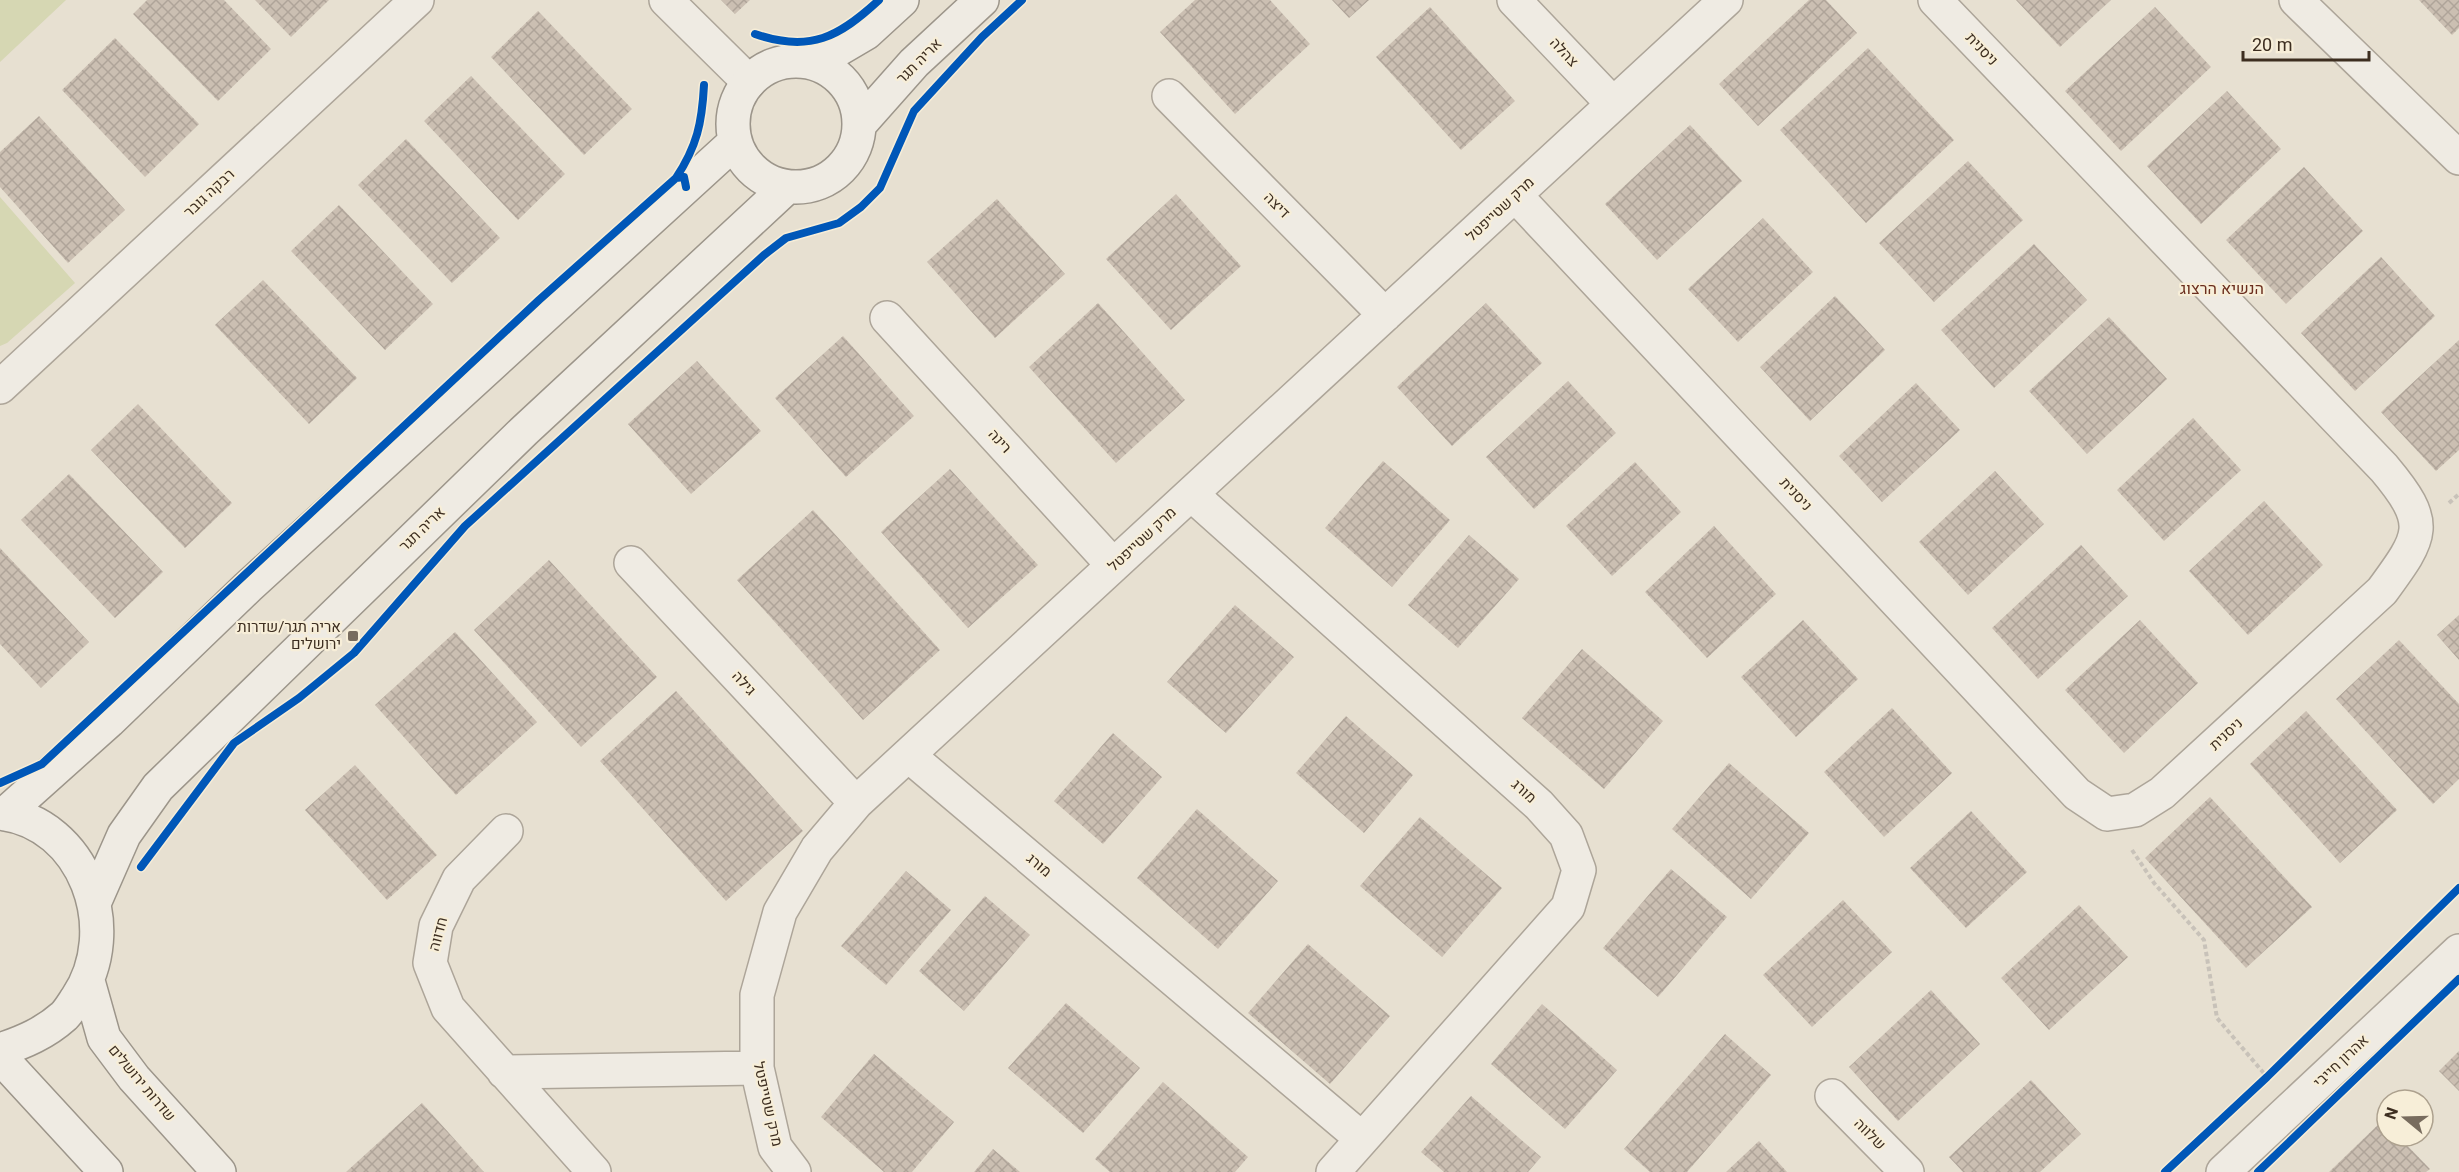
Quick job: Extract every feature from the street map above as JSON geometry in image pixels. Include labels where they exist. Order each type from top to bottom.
[{"type":"street","name":"רבקה גובר","points":[[0,387],[417,0]]},
{"type":"street","points":[[666,0],[749,82]]},
{"type":"street","points":[[815,63],[866,33],[902,0]]},
{"type":"street","name":"אריה תגר","points":[[859,125],[914,63],[982,0]]},
{"type":"street","name":"צהלה","points":[[1514,0],[1613,104]]},
{"type":"street","name":"מרק שטייפטל","points":[[794,1172],[775,1147],[757,1068],[757,995],[780,912],[817,849],[856,803],[908,754],[1726,0]]},
{"type":"street","name":"ניסנית","points":[[1515,195],[2069,785],[2107,814],[2135,810],[2162,793],[2382,591],[2409,554],[2418,522],[2406,494],[2384,468],[1935,0]]},
{"type":"street","points":[[2296,0],[2459,158]]},
{"type":"street","points":[[798,60],[815,63],[833,73],[847,87],[856,105],[859,125],[855,146],[844,164],[828,178],[808,186],[787,187],[770,182],[754,172],[743,159],[735,142],[732,121],[737,100],[749,82],[762,70],[779,62],[798,60]]},
{"type":"street","name":"דיצה","points":[[1169,96],[1385,315]]},
{"type":"street","points":[[3,814],[109,721],[248,587],[735,142]]},
{"type":"street","name":"אריה תגר","points":[[95,901],[124,835],[158,787],[524,431],[787,187]]},
{"type":"street","name":"רינה","points":[[886,318],[1113,565]]},
{"type":"street","name":"מורג","points":[[1191,494],[1539,805],[1566,835],[1579,870],[1568,907],[1333,1172]]},
{"type":"street","name":"גילה","points":[[631,563],[856,803]]},
{"type":"street","name":"מורג","points":[[908,754],[1361,1138]]},
{"type":"street","points":[[0,1050],[33,1039],[66,1015],[88,981],[99,942],[95,901],[83,870],[62,845],[36,825],[3,814]]},
{"type":"street","name":"חדווה","points":[[506,831],[459,879],[436,926],[430,963],[448,1008],[594,1172]]},
{"type":"street","name":"אהרון חייבי","points":[[2223,1172],[2459,951]]},
{"type":"street","name":"שדרות ירושלים","points":[[88,981],[104,1038],[134,1078],[219,1172]]},
{"type":"street","points":[[0,1058],[106,1172]]},
{"type":"street","points":[[504,1072],[757,1068]]},
{"type":"street","name":"שלווה","points":[[1832,1096],[1907,1172]]},
{"type":"path","points":[[2107,814],[2154,883],[2204,940],[2217,1018],[2267,1077]]},
{"type":"green space","points":[[0,0],[66,0],[0,62]]},
{"type":"green space","points":[[0,197],[75,283],[7,343],[0,346]]},
{"type":"building","points":[[147,0],[224,0],[271,49],[218,101],[133,14]]},
{"type":"building","points":[[255,0],[329,0],[291,37]]},
{"type":"building","points":[[721,0],[750,0],[735,14]]},
{"type":"building","points":[[1195,0],[1270,0],[1310,44],[1235,114],[1160,32]]},
{"type":"building","points":[[1332,0],[1369,0],[1349,18]]},
{"type":"building","points":[[1809,0],[1826,0],[1857,33],[1758,126],[1719,84]]},
{"type":"building","points":[[2016,0],[2111,0],[2060,47]]},
{"type":"building","points":[[2419,0],[2459,0],[2459,28],[2452,35]]},
{"type":"building","points":[[1430,7],[1515,101],[1461,150],[1376,57]]},
{"type":"building","points":[[2155,7],[2211,67],[2121,151],[2065,91]]},
{"type":"building","points":[[538,11],[632,109],[584,155],[491,57]]},
{"type":"building","points":[[115,38],[199,124],[145,177],[62,90]]},
{"type":"building","points":[[1868,48],[1954,140],[1866,223],[1780,130]]},
{"type":"building","points":[[471,76],[565,174],[518,220],[424,121]]},
{"type":"building","points":[[2227,91],[2281,149],[2201,224],[2147,166]]},
{"type":"building","points":[[39,116],[125,210],[68,263],[0,187],[0,152]]},
{"type":"building","points":[[1690,125],[1742,181],[1657,260],[1605,204]]},
{"type":"building","points":[[406,139],[500,238],[452,283],[358,185]]},
{"type":"building","points":[[1968,161],[2023,220],[1934,302],[1879,243]]},
{"type":"building","points":[[2304,167],[2363,231],[2286,304],[2226,240]]},
{"type":"building","points":[[1176,194],[1241,266],[1171,330],[1106,259]]},
{"type":"building","points":[[997,199],[1065,274],[995,338],[927,262]]},
{"type":"building","points":[[339,205],[433,304],[385,350],[291,251]]},
{"type":"building","points":[[1763,218],[1813,272],[1738,342],[1688,289]]},
{"type":"building","points":[[2034,244],[2087,300],[1994,388],[1941,330]]},
{"type":"building","points":[[2381,257],[2435,316],[2355,391],[2301,333]]},
{"type":"building","points":[[263,280],[357,378],[309,424],[215,325]]},
{"type":"building","points":[[1835,296],[1885,350],[1810,421],[1760,367]]},
{"type":"building","points":[[1098,303],[1185,400],[1116,463],[1029,367]]},
{"type":"building","points":[[1486,303],[1542,363],[1452,446],[1397,387]]},
{"type":"building","points":[[2109,317],[2167,379],[2087,454],[2029,391]]},
{"type":"building","points":[[843,336],[914,416],[846,477],[775,398]]},
{"type":"building","points":[[2459,340],[2459,450],[2436,471],[2381,412]]},
{"type":"building","points":[[697,361],[761,431],[691,494],[628,424]]},
{"type":"building","points":[[1568,381],[1616,433],[1534,509],[1486,457]]},
{"type":"building","points":[[1916,383],[1960,430],[1882,502],[1839,456]]},
{"type":"building","points":[[138,404],[232,503],[185,548],[91,450]]},
{"type":"building","points":[[2193,418],[2241,470],[2164,541],[2117,490]]},
{"type":"building","points":[[1383,461],[1450,520],[1392,587],[1325,528]]},
{"type":"building","points":[[1635,462],[1681,512],[1612,576],[1566,526]]},
{"type":"building","points":[[950,469],[1038,565],[968,628],[881,532]]},
{"type":"building","points":[[1995,471],[2044,524],[1968,595],[1919,542]]},
{"type":"building","points":[[69,474],[163,572],[115,618],[21,520]]},
{"type":"building","points":[[2264,501],[2323,565],[2248,635],[2189,571]]},
{"type":"building","points":[[813,510],[940,650],[863,720],[737,580]]},
{"type":"building","points":[[1714,526],[1776,594],[1707,658],[1645,592]]},
{"type":"building","points":[[1469,535],[1519,579],[1458,648],[1408,605]]},
{"type":"building","points":[[2081,545],[2128,596],[2038,679],[1992,628]]},
{"type":"building","points":[[0,548],[89,642],[41,688],[0,644]]},
{"type":"building","points":[[549,560],[657,677],[581,747],[474,630]]},
{"type":"building","points":[[1235,605],[1294,657],[1226,733],[1167,682]]},
{"type":"building","points":[[2459,615],[2459,660],[2437,635]]},
{"type":"building","points":[[1803,620],[1858,679],[1796,737],[1741,677]]},
{"type":"building","points":[[2140,620],[2198,683],[2124,753],[2065,690]]},
{"type":"building","points":[[455,632],[537,722],[456,795],[375,705]]},
{"type":"building","points":[[2399,640],[2459,704],[2459,779],[2433,804],[2336,699]]},
{"type":"building","points":[[1582,649],[1663,721],[1604,789],[1522,718]]},
{"type":"building","points":[[676,691],[803,831],[726,901],[600,761]]},
{"type":"building","points":[[1892,708],[1952,773],[1884,837],[1824,772]]},
{"type":"building","points":[[2306,711],[2397,810],[2340,863],[2250,764]]},
{"type":"building","points":[[1346,716],[1413,775],[1364,833],[1296,773]]},
{"type":"building","points":[[1113,733],[1162,777],[1103,844],[1054,801]]},
{"type":"building","points":[[1729,763],[1809,833],[1751,899],[1672,829]]},
{"type":"building","points":[[355,765],[437,855],[387,900],[305,810]]},
{"type":"building","points":[[2210,797],[2312,907],[2246,968],[2145,858]]},
{"type":"building","points":[[1197,809],[1278,881],[1218,949],[1137,878]]},
{"type":"building","points":[[1971,811],[2027,872],[1966,928],[1910,868]]},
{"type":"building","points":[[1420,817],[1502,888],[1442,957],[1360,886]]},
{"type":"building","points":[[1671,869],[1727,917],[1658,997],[1603,948]]},
{"type":"building","points":[[906,871],[951,910],[886,985],[841,946]]},
{"type":"building","points":[[985,896],[1030,935],[964,1011],[919,971]]},
{"type":"building","points":[[1843,900],[1892,952],[1812,1027],[1763,975]]},
{"type":"building","points":[[2079,905],[2128,957],[2049,1030],[2001,978]]},
{"type":"building","points":[[1308,944],[1390,1016],[1330,1084],[1248,1013]]},
{"type":"building","points":[[1931,990],[1980,1044],[1898,1121],[1849,1067]]},
{"type":"building","points":[[1066,1003],[1140,1068],[1083,1133],[1008,1068]]},
{"type":"building","points":[[1542,1004],[1617,1070],[1565,1129],[1491,1064]]},
{"type":"building","points":[[1725,1034],[1771,1075],[1687,1172],[1650,1172],[1624,1149]]},
{"type":"building","points":[[2459,1051],[2459,1091],[2439,1071]]},
{"type":"building","points":[[874,1054],[954,1122],[912,1172],[884,1172],[821,1117]]},
{"type":"building","points":[[2031,1080],[2081,1134],[2040,1172],[1963,1172],[1949,1157]]},
{"type":"building","points":[[1163,1082],[1248,1157],[1235,1172],[1110,1172],[1095,1159]]},
{"type":"building","points":[[1471,1096],[1541,1157],[1528,1172],[1444,1172],[1421,1152]]},
{"type":"building","points":[[422,1103],[484,1172],[346,1172]]},
{"type":"building","points":[[2375,1128],[2375,1148],[2410,1148],[2430,1169],[2426,1172],[2329,1172]]},
{"type":"building","points":[[1759,1141],[1787,1172],[1726,1172]]},
{"type":"building","points":[[993,1149],[1020,1172],[974,1172]]},
{"type":"cycle path","points":[[755,34],[774,40],[792,42],[823,38],[850,24],[879,0]]},
{"type":"cycle path","points":[[141,867],[234,743],[299,698],[354,653],[465,526],[764,255],[786,238],[839,223],[861,207],[880,188],[914,111],[982,37],[1022,0]]},
{"type":"cycle path","points":[[686,187],[684,177],[676,178],[694,145],[702,111],[704,85]]},
{"type":"cycle path","points":[[0,783],[42,764],[539,300],[676,178]]},
{"type":"cycle path","points":[[2165,1172],[2267,1077],[2459,888]]},
{"type":"cycle path","points":[[2258,1172],[2459,979]]},
{"type":"place","name":"אריה תגר/שדרות ירושלים","points":[[353,636]]},
{"type":"district","name":"הנשיא הרצוג","points":[[2222,288]]}]
